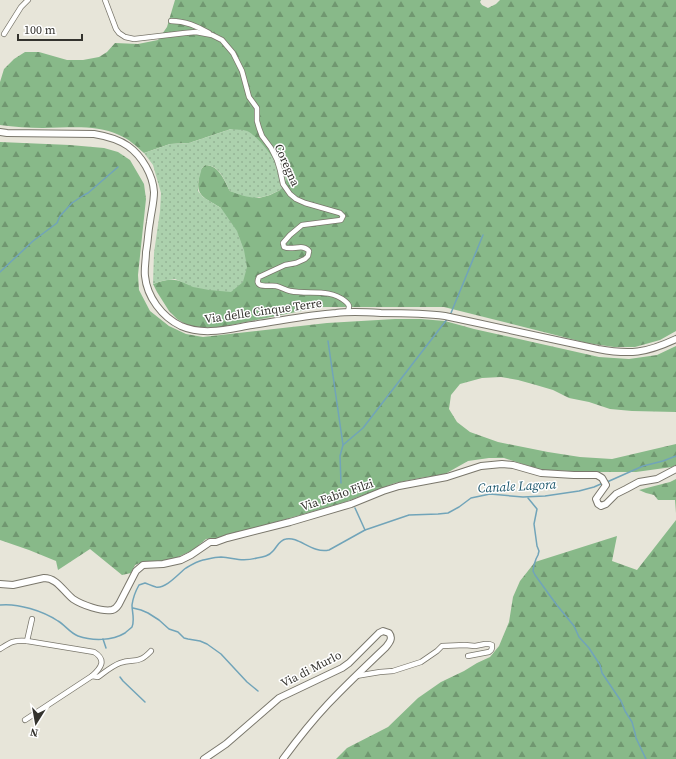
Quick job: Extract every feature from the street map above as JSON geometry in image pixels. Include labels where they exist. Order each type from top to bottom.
[{"type":"street","points":[[4,34],[21,7],[28,0]]},
{"type":"street","name":"Coregna","points":[[105,0],[116,29],[125,38],[134,39],[196,32],[212,35],[222,40],[228,46],[242,71],[249,97],[257,108],[256,120],[258,128],[277,160],[283,184],[290,194],[296,199],[340,213],[343,216],[341,220],[302,225],[283,243],[284,247],[287,248],[307,248],[310,251],[308,256],[296,263],[286,265],[259,277],[257,282],[261,286],[277,286],[289,291],[307,293],[320,292],[333,295],[342,299],[348,304],[348,312]]},
{"type":"street","points":[[171,21],[193,24],[212,35]]},
{"type":"street","name":"Via delle Cinque Terre","points":[[0,132],[94,134],[118,140],[128,146],[138,156],[149,173],[154,192],[145,265],[146,281],[151,297],[159,309],[172,320],[180,325],[197,331],[215,331],[306,316],[348,312],[434,314],[598,350],[623,353],[647,350],[662,346],[676,339]]},
{"type":"street","name":"Via Fabio Filzi","points":[[0,584],[13,585],[49,578],[55,580],[73,599],[82,604],[103,610],[114,610],[118,606],[136,571],[143,565],[163,564],[181,560],[210,542],[290,522],[351,504],[399,486],[447,477],[481,466],[513,465],[541,473],[600,476],[606,485],[596,499],[599,505],[604,505],[616,494],[639,482],[657,479],[676,469]]},
{"type":"street","points":[[27,641],[32,619]]},
{"type":"street","name":"Via di Murlo","points":[[204,759],[226,744],[279,698],[349,664],[379,633],[383,631],[389,633],[391,636],[389,644],[328,704],[283,759]]},
{"type":"street","points":[[0,649],[17,640],[94,652],[100,657],[101,665],[98,671],[25,720]]},
{"type":"street","points":[[356,676],[393,671],[421,662],[431,656],[442,646],[492,645],[491,651],[489,652],[468,656]]},
{"type":"street","points":[[92,676],[98,677],[118,664],[139,660],[151,651]]},
{"type":"green space","points":[[175,0],[481,0],[480,2],[482,5],[488,8],[500,0],[676,0],[676,331],[660,340],[635,347],[614,347],[587,343],[444,307],[321,307],[221,327],[197,328],[187,325],[177,319],[169,311],[153,284],[168,280],[183,282],[221,208],[206,199],[200,193],[198,184],[203,167],[205,165],[210,166],[217,170],[230,191],[259,198],[280,190],[231,129],[189,143],[170,144],[144,153],[123,137],[101,129],[82,127],[32,128],[0,125],[0,82],[4,69],[14,59],[25,52],[39,52],[67,60],[83,60],[99,57],[107,52],[115,43],[138,44],[158,40],[167,27]]},
{"type":"green space","points":[[231,129],[245,130],[252,134],[268,152],[287,178],[283,187],[278,191],[264,197],[253,198],[230,191],[218,170],[205,165],[202,168],[198,182],[198,191],[203,197],[221,208],[237,231],[244,250],[247,267],[243,282],[231,292],[193,287],[175,279],[153,284],[154,253],[161,193],[153,165],[144,153],[170,144],[189,143]]},
{"type":"green space","points":[[0,142],[104,148],[118,152],[130,160],[144,184],[146,199],[138,275],[139,290],[150,311],[169,326],[186,334],[203,337],[327,323],[421,319],[445,321],[599,357],[629,359],[657,355],[676,346],[676,412],[610,409],[589,402],[569,398],[553,390],[536,385],[501,377],[482,378],[460,384],[451,395],[449,409],[457,422],[470,432],[498,442],[580,457],[612,459],[676,444],[676,465],[672,467],[636,472],[600,472],[541,470],[504,458],[489,458],[468,461],[445,474],[395,483],[345,502],[218,538],[206,539],[193,550],[178,557],[164,561],[142,562],[135,565],[131,573],[122,575],[90,549],[58,570],[56,561],[0,540]]},
{"type":"green space","points":[[676,479],[676,513],[675,500],[658,500],[654,495],[639,490],[670,482]]},
{"type":"green space","points":[[676,520],[676,759],[336,759],[347,748],[388,727],[418,698],[441,682],[490,657],[499,646],[509,622],[513,597],[520,581],[535,562],[617,536],[612,561],[637,570]]},
{"type":"waterway","points":[[0,272],[33,241],[57,223],[60,216],[72,203],[88,193],[118,167]]},
{"type":"waterway","points":[[451,313],[483,235]]},
{"type":"waterway","points":[[343,445],[363,428],[448,318]]},
{"type":"waterway","points":[[328,341],[343,445],[340,456],[341,483]]},
{"type":"waterway","name":"Canale Lagora","points":[[607,482],[643,466],[676,456]]},
{"type":"waterway","name":"Canale Lagora","points":[[0,605],[15,605],[38,611],[52,617],[78,636],[89,639],[114,638],[125,633],[132,627],[132,602],[139,585],[145,583],[156,587],[164,586],[194,563],[219,557],[247,560],[264,557],[271,553],[280,542],[286,539],[296,540],[317,550],[329,550],[365,530],[409,515],[448,513],[471,498],[490,494],[523,497],[545,496],[579,491],[603,483]]},
{"type":"waterway","points":[[528,498],[537,509],[534,524],[539,551],[533,571],[556,604],[574,626],[579,637],[589,648],[600,665],[602,673],[621,701],[632,722],[636,738],[646,759]]},
{"type":"waterway","points":[[355,508],[365,530]]},
{"type":"waterway","points":[[133,608],[148,613],[169,629],[178,632],[184,638],[207,644],[221,654],[247,682],[258,691]]},
{"type":"waterway","points":[[103,639],[106,648]]},
{"type":"waterway","points":[[120,677],[145,702]]}]
